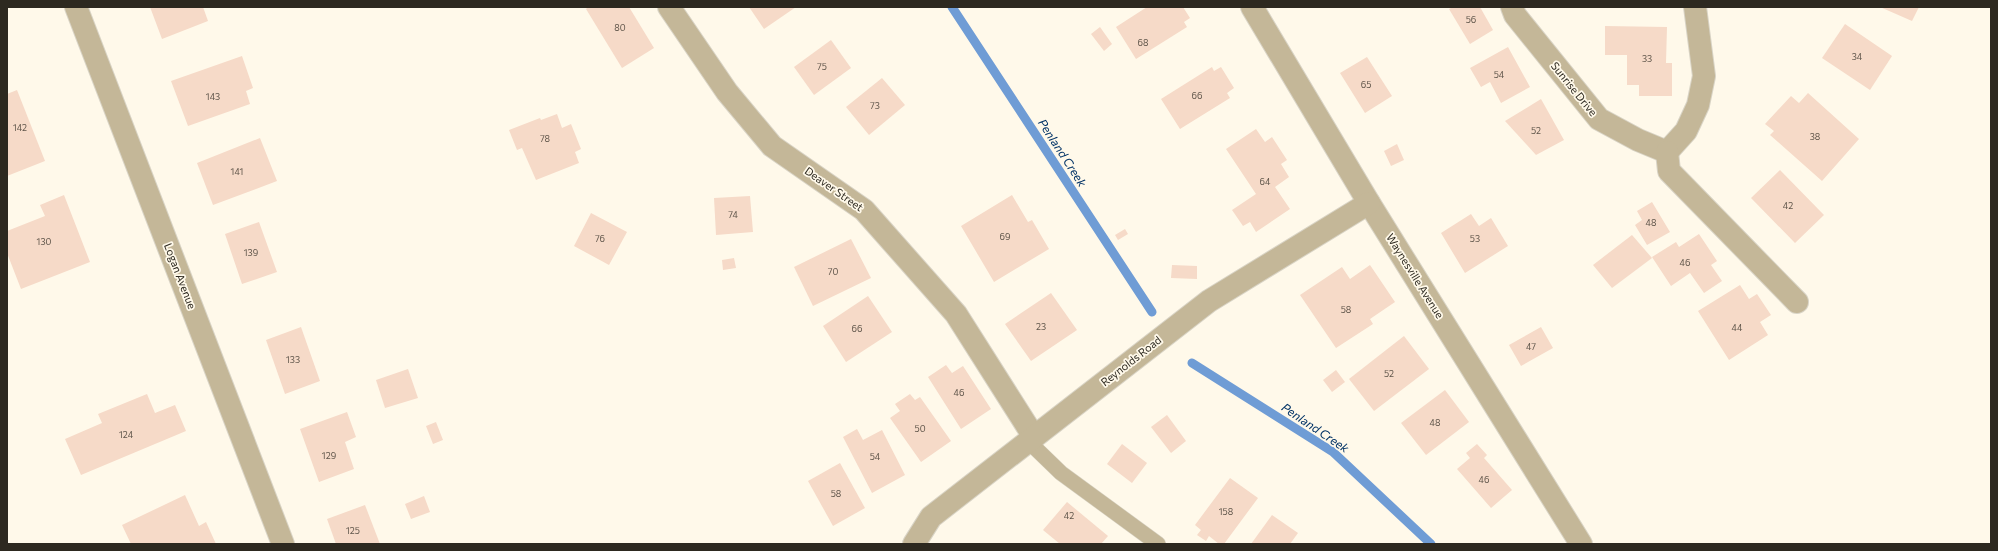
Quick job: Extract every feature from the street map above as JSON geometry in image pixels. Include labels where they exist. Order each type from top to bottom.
[{"type":"street","name":"Logan Avenue","points":[[76,7],[283,544]]},
{"type":"street","name":"Deaver Street","points":[[669,7],[727,92],[772,146],[864,210],[956,314],[1031,439]]},
{"type":"street","name":"Waynesville Avenue","points":[[1252,7],[1369,204],[1581,544]]},
{"type":"street","name":"Sunrise Drive","points":[[1512,7],[1515,15],[1598,119],[1638,140],[1667,152]]},
{"type":"street","points":[[1695,7],[1704,76],[1698,105],[1686,131],[1667,152],[1669,171],[1797,302]]},
{"type":"street","name":"Reynolds Road","points":[[914,544],[931,517],[1209,301],[1369,204]]},
{"type":"lane","points":[[1031,439],[1061,472],[1158,544]]},
{"type":"building","points":[[150,7],[203,7],[208,21],[162,39]]},
{"type":"building","points":[[588,7],[629,7],[654,48],[622,68],[586,9]]},
{"type":"building","points":[[749,7],[796,7],[764,29]]},
{"type":"building","points":[[1147,7],[1183,7],[1190,18],[1184,22],[1187,27],[1136,59],[1116,27]]},
{"type":"building","points":[[1453,7],[1480,7],[1493,30],[1470,44],[1449,9]]},
{"type":"building","points":[[1880,7],[1919,7],[1912,21]]},
{"type":"building","points":[[1845,24],[1892,56],[1870,90],[1822,58]]},
{"type":"building","points":[[1605,26],[1667,27],[1666,63],[1672,63],[1672,96],[1639,96],[1639,85],[1627,85],[1627,55],[1605,55]]},
{"type":"building","points":[[1100,27],[1112,44],[1104,51],[1091,34]]},
{"type":"building","points":[[831,40],[851,68],[814,95],[794,67]]},
{"type":"building","points":[[1508,47],[1530,87],[1501,103],[1490,82],[1481,87],[1470,68]]},
{"type":"building","points":[[242,56],[253,88],[246,91],[250,104],[188,126],[171,81]]},
{"type":"building","points":[[1367,57],[1392,96],[1365,113],[1340,73]]},
{"type":"building","points":[[1212,67],[1214,71],[1221,67],[1234,88],[1227,93],[1230,98],[1180,129],[1161,99]]},
{"type":"building","points":[[882,78],[905,105],[869,135],[846,107]]},
{"type":"building","points":[[17,90],[45,161],[7,176],[7,94]]},
{"type":"building","points":[[1808,93],[1859,139],[1822,181],[1770,135],[1774,131],[1765,124],[1791,96],[1799,103]]},
{"type":"building","points":[[1541,99],[1564,140],[1536,155],[1505,121]]},
{"type":"building","points":[[557,114],[562,128],[571,124],[581,149],[575,152],[579,163],[536,180],[522,148],[517,150],[509,130],[540,118],[541,120]]},
{"type":"building","points":[[1256,129],[1265,142],[1272,137],[1287,160],[1281,164],[1289,177],[1275,187],[1290,209],[1256,232],[1250,222],[1243,226],[1232,210],[1256,194],[1226,149]]},
{"type":"building","points":[[260,138],[277,181],[213,205],[197,163]]},
{"type":"building","points":[[1397,144],[1404,160],[1391,166],[1384,151]]},
{"type":"building","points":[[1780,170],[1824,215],[1795,243],[1751,198]]},
{"type":"building","points":[[64,195],[90,262],[21,289],[7,253],[7,231],[45,216],[40,205]]},
{"type":"building","points":[[1012,195],[1028,222],[1032,220],[1049,249],[994,282],[961,226]]},
{"type":"building","points":[[750,196],[753,232],[716,235],[714,198]]},
{"type":"building","points":[[1652,202],[1670,232],[1647,245],[1635,225],[1642,220],[1637,211]]},
{"type":"building","points":[[591,213],[627,232],[609,265],[574,246]]},
{"type":"building","points":[[1471,214],[1479,226],[1491,218],[1508,246],[1465,273],[1441,233]]},
{"type":"building","points":[[259,222],[277,272],[242,284],[225,234]]},
{"type":"building","points":[[1125,229],[1128,234],[1118,240],[1115,235]]},
{"type":"building","points":[[1699,234],[1717,261],[1711,265],[1722,281],[1704,293],[1690,273],[1671,286],[1652,257],[1676,242],[1679,247]]},
{"type":"building","points":[[1632,235],[1652,258],[1612,288],[1593,265]]},
{"type":"building","points":[[851,239],[871,278],[813,306],[794,267]]},
{"type":"building","points":[[734,258],[736,268],[723,270],[722,260]]},
{"type":"building","points":[[1172,265],[1197,266],[1197,279],[1171,278]]},
{"type":"building","points":[[1370,265],[1395,302],[1370,319],[1373,324],[1336,348],[1300,295],[1342,267],[1350,279]]},
{"type":"building","points":[[1740,285],[1749,299],[1757,294],[1771,315],[1760,322],[1768,335],[1729,360],[1698,311]]},
{"type":"building","points":[[1051,293],[1077,330],[1031,361],[1005,324]]},
{"type":"building","points":[[868,296],[892,332],[846,362],[823,326]]},
{"type":"building","points":[[301,327],[320,381],[285,394],[266,340]]},
{"type":"building","points":[[1541,327],[1553,348],[1521,366],[1509,345]]},
{"type":"building","points":[[1404,336],[1429,369],[1374,411],[1349,379]]},
{"type":"building","points":[[946,365],[952,373],[963,366],[991,409],[961,429],[928,377]]},
{"type":"building","points":[[408,369],[418,398],[385,408],[376,380]]},
{"type":"building","points":[[1336,370],[1345,382],[1332,392],[1323,380]]},
{"type":"building","points":[[1445,390],[1469,422],[1426,455],[1401,423]]},
{"type":"building","points":[[147,394],[155,413],[175,405],[186,431],[81,475],[65,439],[102,423],[98,414]]},
{"type":"building","points":[[910,394],[915,400],[920,397],[951,441],[921,462],[890,418],[900,411],[895,404]]},
{"type":"building","points":[[347,412],[356,437],[345,442],[354,469],[319,482],[300,429]]},
{"type":"building","points":[[1167,415],[1186,441],[1171,453],[1151,427]]},
{"type":"building","points":[[436,422],[443,440],[433,444],[426,426]]},
{"type":"building","points":[[857,429],[863,440],[882,430],[905,475],[872,493],[843,437]]},
{"type":"building","points":[[1122,444],[1147,463],[1132,483],[1107,464]]},
{"type":"building","points":[[1477,444],[1487,455],[1484,458],[1512,490],[1491,508],[1457,469],[1470,458],[1466,453]]},
{"type":"building","points":[[840,463],[865,508],[833,526],[808,481]]},
{"type":"building","points":[[1230,478],[1258,498],[1224,544],[1219,544],[1209,536],[1206,541],[1197,535],[1201,530],[1195,525]]},
{"type":"building","points":[[185,495],[199,526],[206,522],[216,544],[131,544],[122,525]]},
{"type":"building","points":[[424,496],[430,512],[411,519],[405,504]]},
{"type":"building","points":[[1067,502],[1108,536],[1101,544],[1060,544],[1043,530]]},
{"type":"building","points":[[365,505],[380,544],[336,544],[327,519]]},
{"type":"building","points":[[1272,515],[1298,533],[1290,544],[1251,544]]},
{"type":"waterway","name":"Penland Creek","points":[[952,7],[1152,312]]},
{"type":"waterway","name":"Penland Creek","points":[[1192,363],[1333,452],[1431,544]]}]
